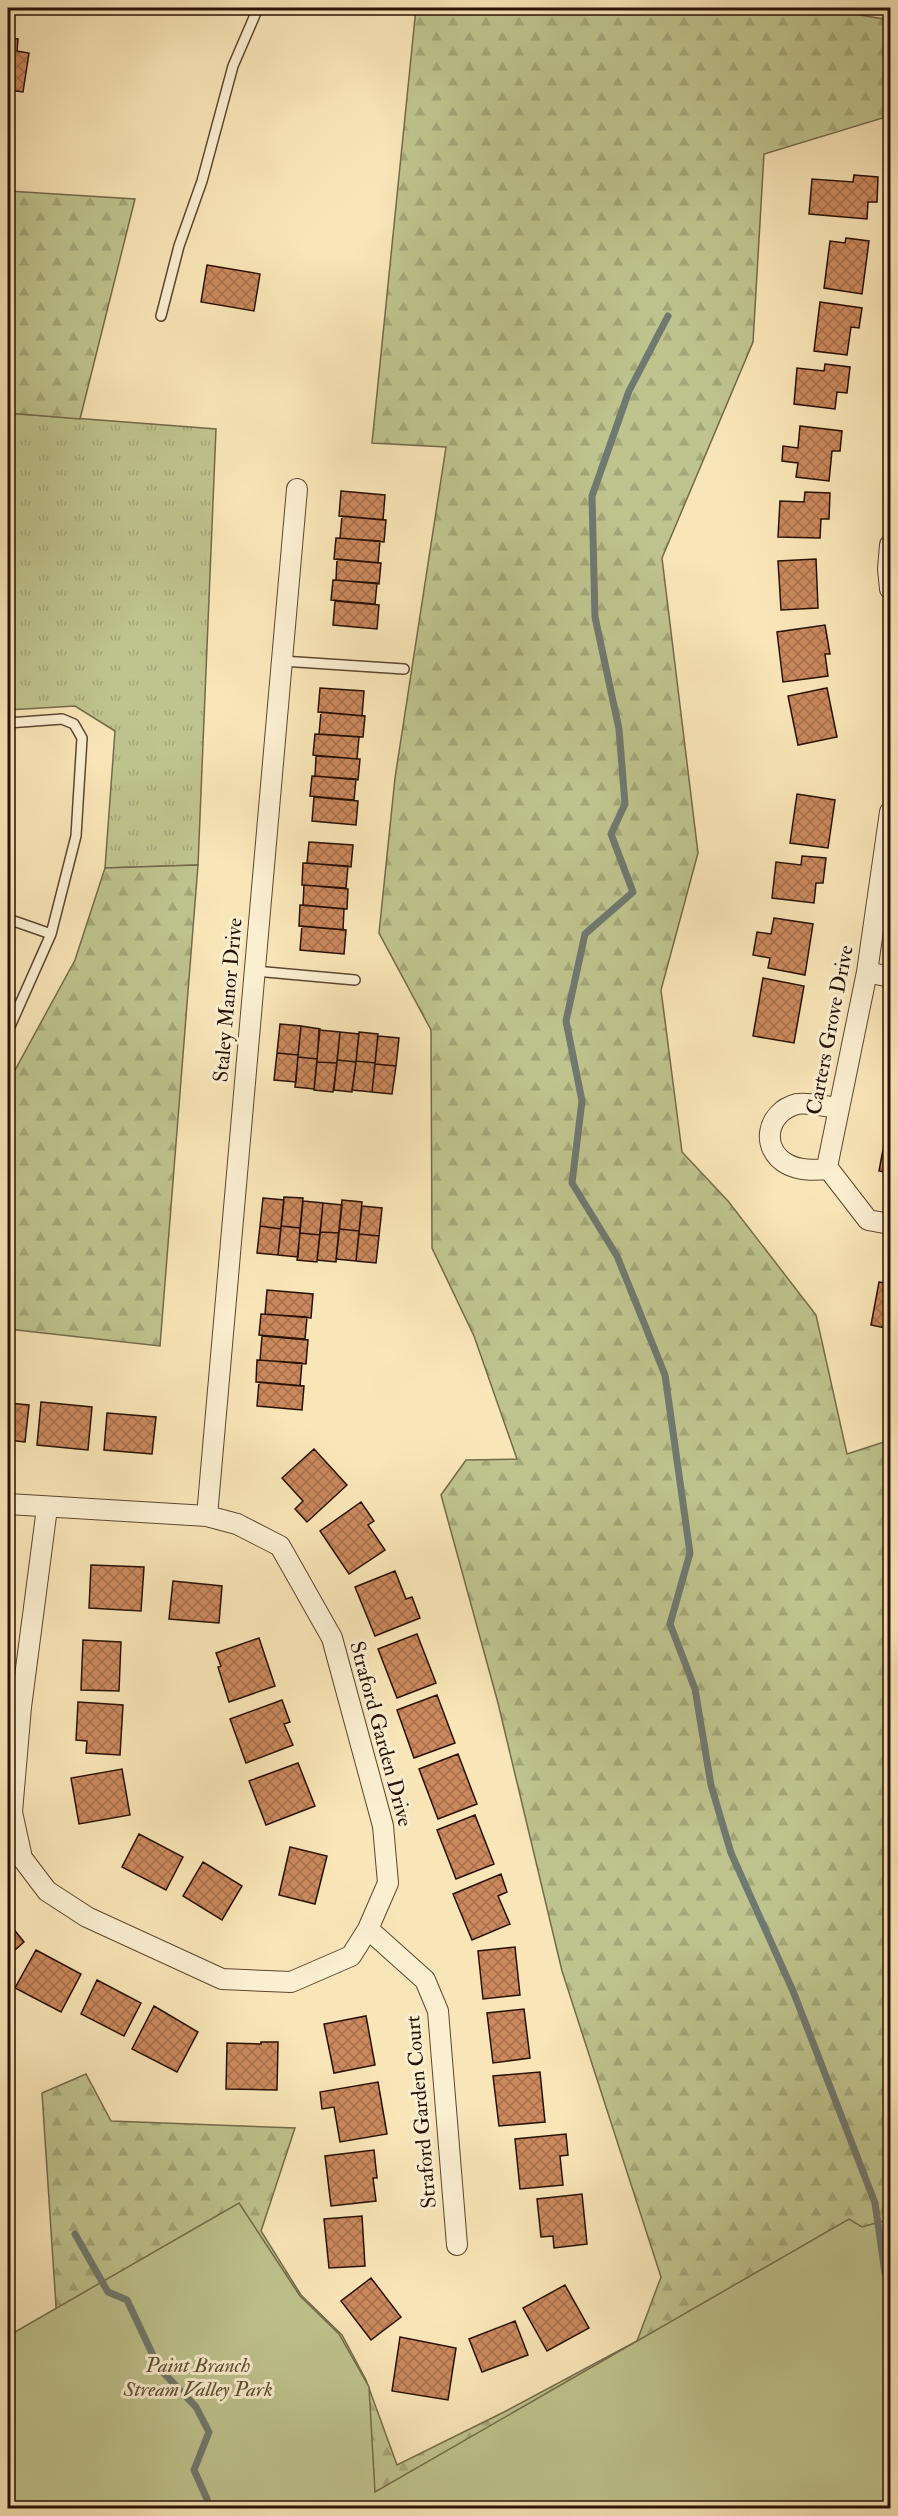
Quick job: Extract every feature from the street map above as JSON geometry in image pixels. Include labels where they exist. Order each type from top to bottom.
[{"type":"street","name":"Staley Manor Drive","points":[[207,1516],[297,489]]},
{"type":"street","points":[[891,545],[888,569],[891,589]]},
{"type":"street","name":"Carters Grove Drive","points":[[828,1169],[867,972],[891,812]]},
{"type":"street","points":[[867,972],[891,977]]},
{"type":"street","points":[[839,1108],[799,1104],[780,1111],[770,1127],[771,1146],[786,1163],[810,1171],[828,1169],[868,1220],[891,1224]]},
{"type":"street","name":"Straford Garden Drive","points":[[8,1504],[207,1516],[237,1524],[280,1546],[332,1638],[383,1826],[388,1883],[368,1929],[351,1956],[291,1982],[222,1979],[87,1917],[47,1891],[22,1858],[12,1812],[21,1707],[47,1508]]},
{"type":"street","name":"Straford Garden Court","points":[[368,1929],[425,1980],[438,2012],[457,2245]]},
{"type":"lane","points":[[161,316],[179,246],[202,181],[233,66],[258,8]]},
{"type":"lane","points":[[282,661],[404,669]]},
{"type":"lane","points":[[8,723],[62,719],[74,724],[82,738],[76,836],[51,934],[8,1031]]},
{"type":"lane","points":[[8,919],[51,934]]},
{"type":"lane","points":[[255,971],[355,980]]},
{"type":"green space","points":[[416,8],[818,8],[890,20],[890,102],[886,117],[764,154],[753,342],[662,558],[698,853],[661,990],[682,1152],[728,1201],[816,1315],[847,1454],[890,1440],[890,2369],[836,2508],[8,2508],[8,2499],[41,2488],[56,2306],[42,2093],[86,2074],[111,2121],[295,2128],[261,2231],[301,2295],[342,2335],[366,2380],[397,2465],[504,2412],[637,2341],[661,2277],[562,1971],[498,1703],[441,1495],[466,1460],[517,1459],[474,1336],[432,1248],[431,1030],[379,933],[395,778],[446,447],[372,443]]},
{"type":"green space","points":[[8,191],[135,199],[80,419],[8,413]]},
{"type":"green space","points":[[8,413],[216,429],[198,865],[105,868],[115,731],[75,706],[8,710]]},
{"type":"green space","points":[[198,865],[160,1346],[8,1329],[8,1083],[75,960],[105,868]]},
{"type":"green space","name":"Paint Branch Stream Valley Park","points":[[239,2203],[300,2296],[339,2334],[369,2387],[375,2492],[849,2219],[862,2227],[890,2219],[890,2508],[8,2508],[8,2336]]},
{"type":"building","points":[[8,38],[18,39],[17,51],[29,53],[23,92],[8,90]]},
{"type":"building","points":[[854,175],[878,177],[877,202],[868,202],[867,219],[809,214],[812,179],[853,182]]},
{"type":"building","points":[[846,238],[869,241],[862,294],[824,288],[830,241],[845,243]]},
{"type":"building","points":[[207,265],[260,274],[254,311],[201,302]]},
{"type":"building","points":[[820,302],[862,308],[859,328],[851,327],[847,355],[814,351]]},
{"type":"building","points":[[825,364],[850,367],[847,393],[837,392],[835,409],[794,404],[797,368],[824,371]]},
{"type":"building","points":[[800,426],[842,431],[840,451],[832,451],[829,481],[796,477],[798,463],[782,461],[783,446],[798,448]]},
{"type":"building","points":[[341,491],[385,495],[383,520],[339,516]]},
{"type":"building","points":[[805,492],[830,493],[829,519],[821,519],[820,538],[778,537],[780,501],[804,502]]},
{"type":"building","points":[[342,516],[386,520],[384,542],[340,538]]},
{"type":"building","points":[[336,538],[380,541],[378,563],[334,559]]},
{"type":"building","points":[[337,559],[381,563],[379,584],[336,580]]},
{"type":"building","points":[[816,559],[818,608],[781,610],[778,561]]},
{"type":"building","points":[[333,580],[377,583],[375,604],[331,600]]},
{"type":"building","points":[[335,601],[379,605],[377,629],[333,625]]},
{"type":"building","points":[[825,625],[830,654],[825,654],[828,676],[783,682],[777,632]]},
{"type":"building","points":[[320,688],[364,691],[362,716],[318,712]]},
{"type":"building","points":[[827,688],[837,737],[798,745],[788,696]]},
{"type":"building","points":[[321,712],[365,716],[363,737],[319,734]]},
{"type":"building","points":[[315,734],[359,737],[357,759],[313,755]]},
{"type":"building","points":[[316,756],[360,759],[358,780],[315,776]]},
{"type":"building","points":[[312,776],[356,779],[354,800],[310,796]]},
{"type":"building","points":[[797,794],[835,800],[828,848],[790,843]]},
{"type":"building","points":[[314,797],[358,801],[356,825],[312,821]]},
{"type":"building","points":[[309,842],[353,845],[351,867],[307,863]]},
{"type":"building","points":[[802,856],[826,858],[823,883],[816,883],[814,903],[772,898],[776,862],[801,865]]},
{"type":"building","points":[[303,863],[348,866],[346,888],[302,885]]},
{"type":"building","points":[[304,885],[348,889],[347,909],[303,905]]},
{"type":"building","points":[[300,905],[344,909],[343,930],[299,926]]},
{"type":"building","points":[[774,918],[813,924],[805,975],[768,968],[770,958],[753,955],[757,932],[771,934]]},
{"type":"building","points":[[302,926],[346,930],[344,954],[300,950]]},
{"type":"building","points":[[763,978],[804,986],[794,1043],[753,1036]]},
{"type":"building","points":[[280,1024],[301,1026],[298,1055],[277,1053]]},
{"type":"building","points":[[301,1026],[320,1029],[317,1059],[298,1057]]},
{"type":"building","points":[[319,1030],[340,1032],[337,1063],[317,1062]]},
{"type":"building","points":[[340,1032],[359,1034],[356,1062],[337,1060]]},
{"type":"building","points":[[359,1032],[378,1034],[375,1063],[356,1061]]},
{"type":"building","points":[[378,1036],[399,1038],[396,1066],[375,1064]]},
{"type":"building","points":[[277,1053],[298,1055],[296,1082],[274,1080]]},
{"type":"building","points":[[298,1057],[317,1059],[314,1089],[295,1087]]},
{"type":"building","points":[[337,1060],[356,1062],[352,1092],[334,1090]]},
{"type":"building","points":[[356,1061],[375,1063],[372,1092],[352,1090]]},
{"type":"building","points":[[317,1062],[337,1063],[333,1092],[314,1090]]},
{"type":"building","points":[[375,1064],[396,1066],[392,1094],[372,1092]]},
{"type":"building","points":[[887,1128],[890,1128],[890,1173],[879,1171]]},
{"type":"building","points":[[284,1197],[303,1198],[300,1228],[281,1226]]},
{"type":"building","points":[[263,1198],[284,1200],[281,1229],[260,1226]]},
{"type":"building","points":[[342,1200],[362,1202],[359,1231],[339,1229]]},
{"type":"building","points":[[303,1201],[323,1203],[320,1235],[300,1233]]},
{"type":"building","points":[[323,1203],[342,1205],[339,1233],[320,1232]]},
{"type":"building","points":[[362,1206],[382,1208],[379,1236],[359,1234]]},
{"type":"building","points":[[260,1226],[281,1229],[278,1255],[257,1253]]},
{"type":"building","points":[[281,1226],[300,1228],[298,1257],[278,1255]]},
{"type":"building","points":[[339,1229],[359,1231],[356,1261],[336,1259]]},
{"type":"building","points":[[320,1232],[339,1233],[336,1262],[317,1260]]},
{"type":"building","points":[[300,1233],[320,1235],[317,1262],[297,1260]]},
{"type":"building","points":[[359,1234],[379,1236],[376,1263],[356,1261]]},
{"type":"building","points":[[879,1282],[890,1284],[890,1329],[871,1325]]},
{"type":"building","points":[[267,1290],[313,1294],[311,1318],[265,1314]]},
{"type":"building","points":[[261,1314],[307,1317],[305,1339],[259,1335]]},
{"type":"building","points":[[262,1336],[308,1340],[306,1364],[260,1360]]},
{"type":"building","points":[[257,1360],[302,1363],[300,1386],[256,1382]]},
{"type":"building","points":[[259,1382],[304,1386],[302,1410],[257,1406]]},
{"type":"building","points":[[41,1402],[92,1407],[88,1450],[37,1445]]},
{"type":"building","points":[[8,1403],[29,1405],[25,1442],[8,1440]]},
{"type":"building","points":[[107,1413],[156,1417],[152,1454],[104,1450]]},
{"type":"building","points":[[314,1449],[347,1485],[307,1522],[295,1509],[303,1501],[282,1478]]},
{"type":"building","points":[[361,1502],[374,1521],[368,1525],[385,1550],[349,1574],[320,1531]]},
{"type":"building","points":[[91,1565],[144,1567],[141,1611],[89,1608]]},
{"type":"building","points":[[395,1571],[406,1599],[412,1597],[420,1618],[375,1636],[355,1587]]},
{"type":"building","points":[[173,1581],[222,1586],[219,1623],[169,1619]]},
{"type":"building","points":[[417,1634],[436,1683],[397,1698],[378,1649]]},
{"type":"building","points":[[259,1638],[275,1686],[229,1702],[216,1653]]},
{"type":"building","points":[[83,1640],[121,1642],[119,1691],[81,1690]]},
{"type":"building","points":[[437,1695],[455,1743],[414,1758],[397,1710]]},
{"type":"building","points":[[282,1700],[290,1722],[284,1724],[293,1745],[246,1763],[230,1719]]},
{"type":"building","points":[[78,1702],[123,1705],[120,1755],[86,1753],[87,1741],[76,1740]]},
{"type":"building","points":[[458,1754],[477,1804],[438,1819],[419,1769]]},
{"type":"building","points":[[298,1763],[315,1806],[266,1825],[249,1781]]},
{"type":"building","points":[[122,1769],[130,1815],[79,1824],[71,1778]]},
{"type":"building","points":[[475,1815],[494,1864],[456,1879],[437,1830]]},
{"type":"building","points":[[139,1834],[183,1857],[166,1890],[122,1867]]},
{"type":"building","points":[[290,1847],[327,1856],[315,1904],[279,1895]]},
{"type":"building","points":[[203,1862],[242,1886],[222,1920],[183,1896]]},
{"type":"building","points":[[501,1874],[507,1892],[498,1896],[510,1924],[472,1940],[453,1894]]},
{"type":"building","points":[[8,1922],[24,1942],[8,1956]]},
{"type":"building","points":[[515,1947],[520,1995],[483,1999],[478,1951]]},
{"type":"building","points":[[36,1950],[81,1974],[61,2012],[15,1988]]},
{"type":"building","points":[[97,1980],[141,2003],[124,2036],[81,2014]]},
{"type":"building","points":[[154,2006],[198,2032],[177,2072],[132,2049]]},
{"type":"building","points":[[524,2009],[530,2058],[493,2063],[487,2013]]},
{"type":"building","points":[[366,2016],[375,2065],[334,2073],[324,2024]]},
{"type":"building","points":[[261,2042],[278,2042],[277,2090],[226,2089],[227,2043],[261,2044]]},
{"type":"building","points":[[540,2072],[545,2122],[499,2126],[493,2076]]},
{"type":"building","points":[[378,2082],[387,2134],[340,2142],[334,2107],[322,2109],[320,2092]]},
{"type":"building","points":[[566,2134],[568,2155],[560,2156],[563,2185],[520,2189],[515,2139]]},
{"type":"building","points":[[374,2150],[377,2178],[373,2178],[376,2201],[331,2206],[325,2156]]},
{"type":"building","points":[[582,2194],[587,2244],[554,2248],[553,2236],[541,2237],[537,2199]]},
{"type":"building","points":[[362,2216],[365,2266],[329,2268],[324,2219]]},
{"type":"building","points":[[371,2278],[401,2317],[371,2340],[341,2301]]},
{"type":"building","points":[[565,2285],[589,2328],[547,2351],[523,2308]]},
{"type":"building","points":[[515,2321],[528,2355],[482,2372],[469,2339]]},
{"type":"building","points":[[400,2337],[456,2348],[448,2400],[392,2391]]},
{"type":"waterway","points":[[668,316],[629,391],[592,496],[595,617],[619,729],[625,804],[611,834],[633,892],[585,934],[566,1021],[582,1101],[572,1183],[617,1256],[665,1375],[690,1553],[670,1624],[695,1689],[711,1785],[731,1853],[793,1991],[875,2203],[885,2273],[890,2287]]},
{"type":"waterway","points":[[75,2234],[108,2292],[127,2300],[159,2368],[196,2407],[209,2432],[194,2470],[207,2499],[208,2508]]}]
